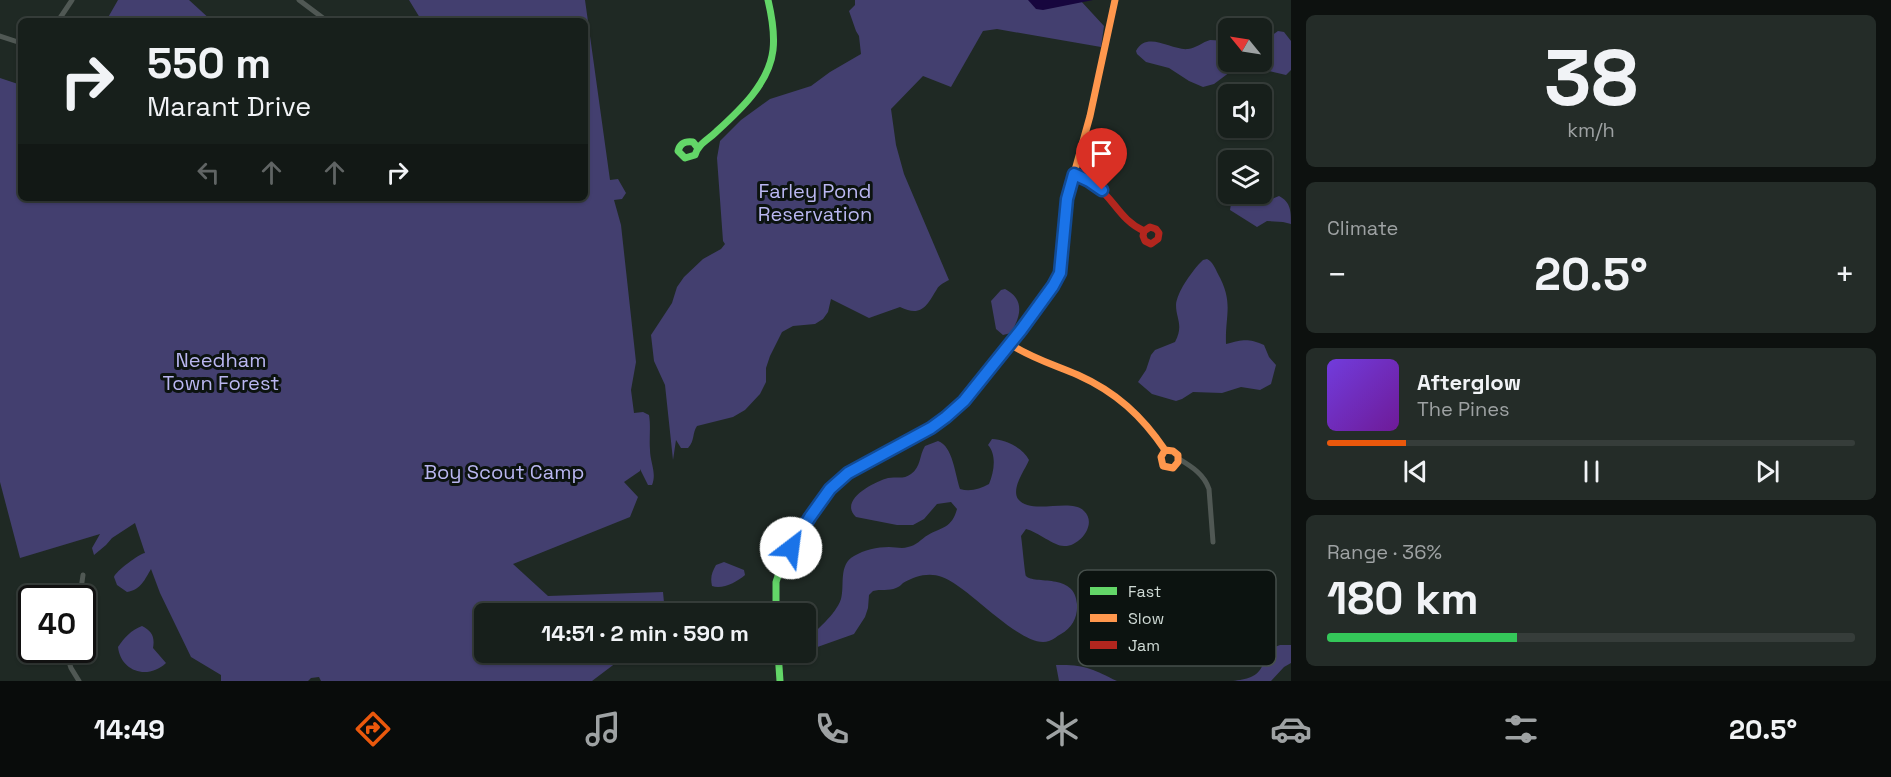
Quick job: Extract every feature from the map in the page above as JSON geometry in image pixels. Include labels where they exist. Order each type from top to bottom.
[{"type":"street","points":[[60,18],[72,0]]},
{"type":"street","points":[[299,0],[323,18]]},
{"type":"street","points":[[697,147],[710,139],[750,99],[765,78],[774,48],[768,0]]},
{"type":"street","points":[[776,603],[776,582],[782,564],[830,489],[848,473],[931,428],[964,401],[1053,286],[1060,273],[1067,199],[1090,116],[1115,0]]},
{"type":"street","points":[[0,36],[18,42]]},
{"type":"street","points":[[1074,174],[1096,185],[1124,219],[1143,231]]},
{"type":"street","points":[[1010,344],[1082,376],[1112,393],[1134,409],[1156,435],[1165,450]]},
{"type":"street","points":[[1179,459],[1173,468],[1163,466],[1160,460],[1165,450],[1172,449],[1179,459],[1201,474],[1206,481],[1210,497],[1213,542]]},
{"type":"street","points":[[82,585],[83,575]]},
{"type":"street","points":[[69,663],[79,681]]},
{"type":"street","points":[[779,663],[780,681]]},
{"type":"green space","points":[[118,0],[189,0],[209,18],[108,18]]},
{"type":"green space","name":"Needham Town Forest","points":[[409,0],[585,0],[588,18],[420,18]]},
{"type":"green space","name":"Farley Pond Reservation","points":[[855,0],[1080,0],[1104,26],[1101,47],[997,29],[983,31],[951,87],[923,76],[891,109],[896,145],[904,174],[949,280],[939,286],[927,305],[914,311],[900,307],[869,318],[831,299],[828,312],[823,319],[815,324],[793,326],[782,332],[766,368],[766,382],[760,394],[745,410],[733,417],[697,426],[692,443],[688,448],[681,448],[676,440],[673,460],[665,385],[654,361],[651,335],[672,303],[677,287],[684,277],[703,259],[721,249],[725,244],[717,158],[720,141],[741,120],[770,99],[811,86],[861,54],[859,36],[849,11],[855,5]]},
{"type":"green space","name":"Needham Town Forest","points":[[588,22],[610,180],[618,179],[626,193],[622,199],[614,200],[621,225],[636,362],[631,390],[634,413],[643,412],[649,415],[653,481],[652,485],[648,485],[640,469],[624,482],[638,497],[630,517],[513,564],[548,596],[663,592],[664,603],[474,603],[474,663],[616,663],[592,681],[321,681],[319,677],[308,681],[221,681],[221,675],[191,657],[151,569],[142,583],[132,591],[127,592],[117,585],[114,577],[116,574],[128,563],[145,553],[135,523],[112,538],[94,555],[92,548],[100,534],[20,558],[0,482],[0,78],[18,84],[18,201],[588,201]]},
{"type":"green space","points":[[1278,31],[1284,32],[1291,41],[1291,70],[1286,75],[1272,72],[1272,35]]},
{"type":"green space","points":[[1210,40],[1218,40],[1218,72],[1230,72],[1214,84],[1203,87],[1169,68],[1146,62],[1136,51],[1147,42],[1182,49]]},
{"type":"green space","points":[[1279,196],[1288,204],[1291,224],[1267,221],[1257,227],[1230,210],[1231,204],[1272,204],[1272,199]]},
{"type":"green space","points":[[1207,259],[1215,267],[1226,293],[1228,309],[1226,344],[1245,340],[1264,345],[1269,357],[1276,365],[1271,384],[1260,390],[1241,387],[1222,393],[1193,392],[1176,401],[1152,394],[1138,382],[1155,350],[1175,342],[1179,331],[1176,305],[1179,294],[1196,268]]},
{"type":"green space","points":[[1005,289],[1016,298],[1019,315],[1011,333],[1003,335],[996,329],[991,301],[1001,290]]},
{"type":"green space","points":[[992,439],[1013,445],[1029,460],[1016,490],[1018,499],[1024,504],[1041,507],[1078,507],[1088,516],[1088,528],[1085,534],[1070,545],[1056,544],[1026,529],[1021,536],[1026,576],[1062,583],[1069,587],[1075,594],[1077,604],[1074,622],[1065,632],[1050,640],[1038,641],[1011,628],[953,583],[942,577],[927,575],[912,578],[893,589],[873,591],[869,595],[865,617],[854,634],[816,648],[816,631],[841,599],[844,570],[849,560],[871,549],[903,548],[914,545],[949,523],[957,509],[951,502],[937,504],[924,519],[913,525],[897,525],[856,517],[851,504],[855,498],[882,480],[911,474],[917,468],[925,446],[938,441],[943,444],[950,455],[960,489],[971,490],[982,487],[989,484],[994,464],[993,454],[988,445]]},
{"type":"green space","points":[[724,562],[744,570],[745,575],[729,585],[712,586],[712,572],[716,565]]},
{"type":"green space","points":[[142,626],[150,632],[154,641],[153,648],[166,663],[159,668],[144,672],[130,668],[120,656],[118,647],[128,635]]},
{"type":"green space","points":[[1291,645],[1291,663],[1271,681],[1233,681],[1255,675],[1262,666],[1276,666],[1276,646]]},
{"type":"green space","points":[[1056,665],[1088,668],[1117,681],[1059,681]]},
{"type":"shaded area","points":[[1028,0],[1093,0],[1043,10],[1036,9]]},
{"type":"traffic: fast","points":[[697,147],[693,142],[685,142],[678,151],[685,158],[695,155],[701,145],[752,96],[766,74],[774,44],[768,0]]},
{"type":"traffic: fast","points":[[776,603],[776,582],[782,564],[830,489],[848,473],[931,428],[965,401],[973,391]]},
{"type":"traffic: fast","points":[[779,663],[780,681]]},
{"type":"traffic: slow","points":[[973,391],[1056,282],[1062,264],[1067,199],[1090,116],[1115,0]]},
{"type":"traffic: slow","points":[[1010,344],[1078,375],[1116,397],[1147,426],[1165,450],[1161,457],[1163,466],[1173,468],[1178,462],[1178,455],[1173,451],[1165,450]]},
{"type":"traffic: jam","points":[[1074,174],[1102,191],[1123,216],[1144,231],[1145,241],[1151,244],[1158,239],[1159,233],[1156,229],[1150,227],[1144,231]]},
{"type":"route","points":[[791,548],[824,495],[848,473],[931,428],[964,401],[1021,330],[1060,273],[1067,199],[1074,174],[1102,190]]},
{"type":"park label","name":"Boy Scout Camp","points":[[504,472]]}]
